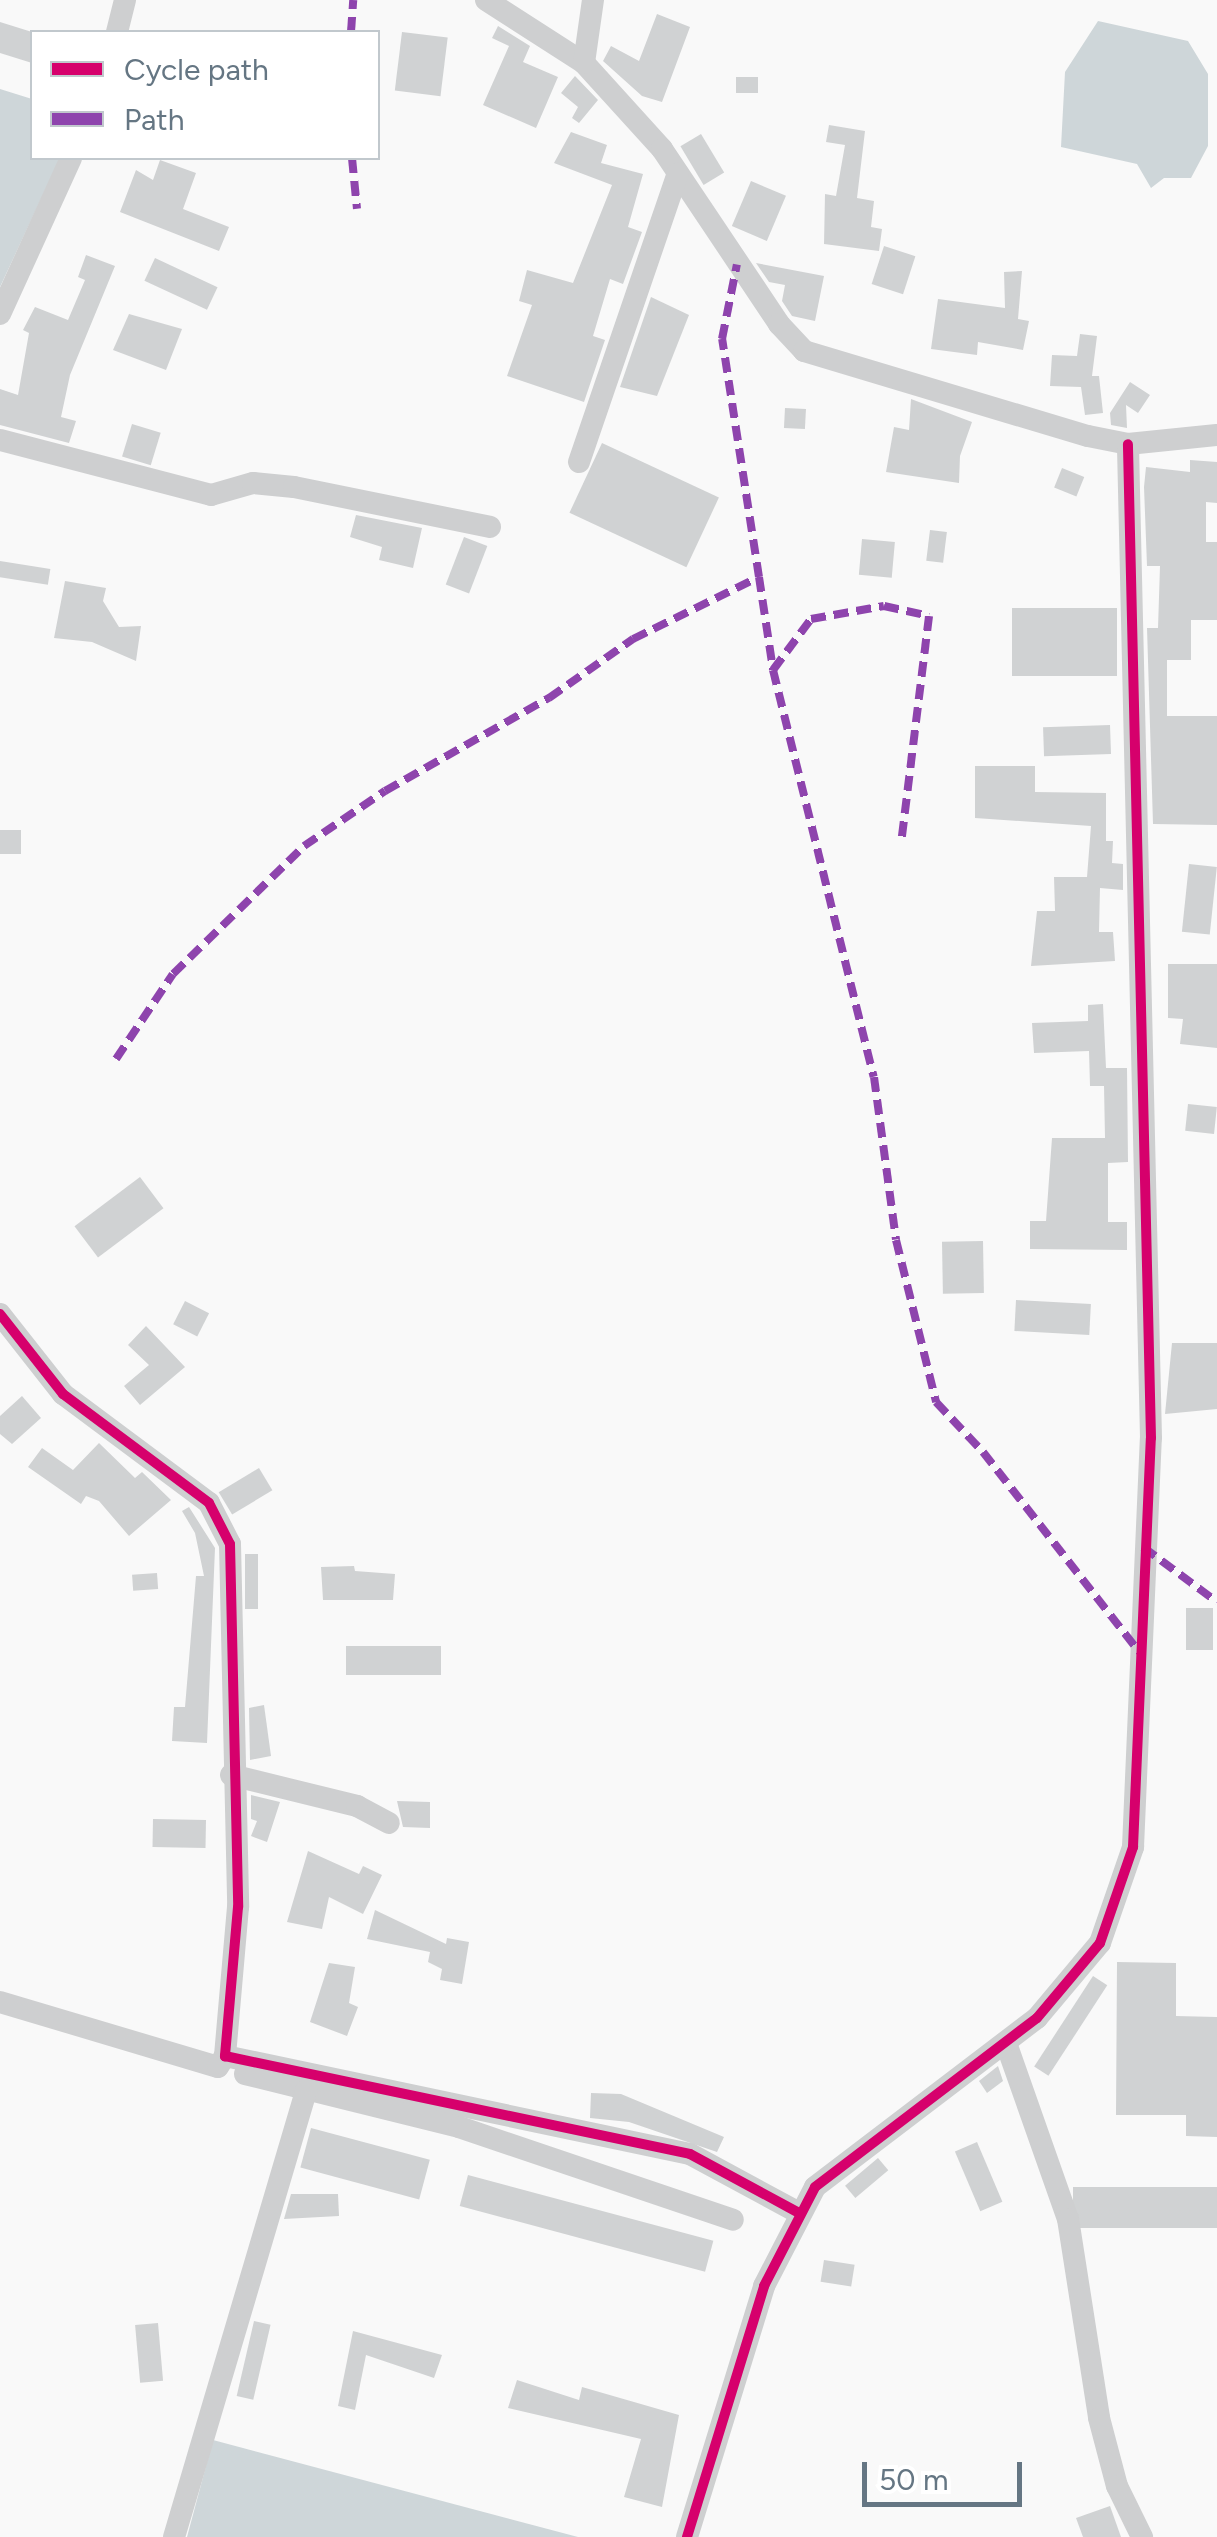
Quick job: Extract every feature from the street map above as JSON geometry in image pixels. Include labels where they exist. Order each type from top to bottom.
[{"type":"street","points":[[118,30],[125,0]]},
{"type":"street","points":[[486,0],[584,63],[678,173],[779,324],[804,351],[842,367],[944,389],[1040,426],[1128,444],[1217,435]]},
{"type":"street","points":[[584,63],[593,0]]},
{"type":"street","points":[[0,314],[70,160]]},
{"type":"street","points":[[578,462],[678,173]]},
{"type":"street","points":[[0,440],[211,494],[253,484],[294,487],[490,526]]},
{"type":"street","points":[[687,2537],[764,2286],[798,2213],[844,2162],[1007,2046],[1100,1943],[1133,1846],[1150,1419],[1128,444]]},
{"type":"street","points":[[0,1314],[63,1394],[210,1503],[220,1521],[230,1561],[238,1907],[221,2061]]},
{"type":"street","points":[[232,1775],[357,1806],[390,1823]]},
{"type":"street","points":[[0,2002],[221,2061],[307,2089],[458,2126],[733,2220]]},
{"type":"street","points":[[1007,2046],[1072,2232],[1099,2418],[1117,2486],[1142,2537]]},
{"type":"street","points":[[221,2061],[690,2154],[798,2213]]},
{"type":"street","points":[[174,2537],[307,2089]]},
{"type":"shaded area","points":[[1098,21],[1188,41],[1208,74],[1208,146],[1191,178],[1164,178],[1151,188],[1137,164],[1061,147],[1065,72]]},
{"type":"shaded area","points":[[0,89],[30,98],[30,160],[59,160],[0,287]]},
{"type":"shaded area","points":[[213,2440],[578,2537],[187,2537]]},
{"type":"building","points":[[657,14],[690,27],[662,102],[642,96],[603,61],[611,46],[639,61]]},
{"type":"building","points":[[0,22],[30,31],[30,62],[0,53]]},
{"type":"building","points":[[498,26],[530,46],[523,62],[558,77],[536,128],[483,105],[509,46],[492,38]]},
{"type":"building","points":[[402,32],[448,38],[440,96],[395,91]]},
{"type":"building","points":[[575,76],[598,100],[579,123],[572,118],[578,107],[561,93]]},
{"type":"building","points":[[736,77],[758,77],[758,93],[736,93]]},
{"type":"building","points":[[829,125],[865,131],[857,198],[874,201],[871,227],[882,229],[879,251],[824,244],[825,194],[836,196],[845,145],[826,142]]},
{"type":"building","points":[[571,132],[607,145],[601,163],[643,174],[628,227],[642,232],[623,284],[610,279],[593,336],[605,340],[584,402],[507,376],[532,305],[519,301],[527,270],[573,283],[612,185],[554,163]]},
{"type":"building","points":[[701,134],[724,173],[704,185],[680,146]]},
{"type":"building","points":[[160,160],[196,173],[183,209],[229,227],[219,251],[120,212],[136,170],[153,180]]},
{"type":"building","points":[[751,181],[786,196],[767,241],[732,226]]},
{"type":"building","points":[[884,246],[915,256],[903,294],[872,284]]},
{"type":"building","points":[[86,255],[115,266],[70,375],[61,417],[76,421],[69,443],[0,425],[0,389],[18,395],[29,333],[23,330],[35,307],[68,320],[85,280],[78,277]]},
{"type":"building","points":[[155,258],[218,287],[207,310],[144,281]]},
{"type":"building","points":[[756,263],[824,276],[815,321],[792,316],[782,301],[785,285],[769,282]]},
{"type":"building","points":[[1022,271],[1018,319],[1029,321],[1023,350],[978,342],[977,355],[931,349],[938,299],[1005,308],[1004,272]]},
{"type":"building","points":[[651,297],[689,315],[657,396],[620,387]]},
{"type":"building","points":[[129,314],[182,329],[166,370],[113,350]]},
{"type":"building","points":[[1080,334],[1097,336],[1092,376],[1099,376],[1103,413],[1085,415],[1081,387],[1050,386],[1052,355],[1077,356]]},
{"type":"building","points":[[1130,382],[1150,395],[1138,413],[1126,405],[1127,428],[1111,425],[1110,413]]},
{"type":"building","points":[[911,399],[972,422],[960,456],[959,483],[886,472],[894,427],[909,430]]},
{"type":"building","points":[[785,408],[806,409],[805,429],[784,428]]},
{"type":"building","points":[[132,424],[161,433],[151,465],[122,457]]},
{"type":"building","points":[[602,443],[719,498],[686,567],[569,513]]},
{"type":"building","points":[[1190,460],[1217,462],[1217,503],[1206,502],[1206,542],[1217,542],[1217,620],[1191,620],[1191,660],[1167,660],[1167,716],[1217,716],[1217,825],[1153,824],[1147,628],[1158,628],[1160,566],[1147,566],[1146,467],[1190,472]]},
{"type":"building","points":[[1062,468],[1084,477],[1076,496],[1054,487]]},
{"type":"building","points":[[356,515],[422,528],[413,568],[379,560],[382,547],[350,537]]},
{"type":"building","points":[[930,530],[947,532],[943,563],[926,561]]},
{"type":"building","points":[[464,537],[487,546],[469,594],[446,585]]},
{"type":"building","points":[[862,539],[895,542],[892,578],[859,575]]},
{"type":"building","points":[[0,561],[50,569],[48,585],[0,577]]},
{"type":"building","points":[[65,581],[106,588],[103,601],[119,627],[141,626],[136,661],[92,642],[54,638]]},
{"type":"building","points":[[1012,608],[1117,608],[1117,676],[1012,676]]},
{"type":"building","points":[[1110,725],[1111,754],[1044,756],[1043,727]]},
{"type":"building","points":[[975,766],[1035,766],[1035,792],[1106,793],[1106,841],[1113,841],[1112,863],[1123,864],[1123,890],[1100,888],[1099,932],[1113,932],[1115,961],[1031,966],[1037,911],[1055,911],[1054,877],[1087,877],[1091,826],[975,818]]},
{"type":"building","points":[[0,830],[21,830],[21,854],[0,854]]},
{"type":"building","points":[[1189,864],[1217,867],[1210,935],[1182,932]]},
{"type":"building","points":[[1168,964],[1217,964],[1217,1048],[1180,1044],[1183,1019],[1168,1018]]},
{"type":"building","points":[[1103,1004],[1106,1068],[1127,1068],[1128,1162],[1108,1163],[1108,1222],[1127,1222],[1127,1250],[1030,1249],[1030,1221],[1046,1221],[1052,1138],[1105,1138],[1104,1086],[1090,1086],[1089,1051],[1034,1053],[1032,1023],[1088,1021],[1088,1005]]},
{"type":"building","points":[[1188,1104],[1217,1107],[1214,1134],[1185,1131]]},
{"type":"building","points":[[140,1177],[163,1208],[98,1257],[75,1226]]},
{"type":"building","points":[[983,1241],[984,1293],[943,1294],[942,1242]]},
{"type":"building","points":[[1016,1300],[1091,1304],[1089,1335],[1014,1331]]},
{"type":"building","points":[[185,1301],[209,1313],[197,1336],[173,1324]]},
{"type":"building","points":[[146,1326],[185,1367],[140,1405],[124,1386],[149,1365],[128,1345]]},
{"type":"building","points":[[1172,1343],[1217,1343],[1217,1409],[1165,1414]]},
{"type":"building","points":[[22,1396],[41,1418],[12,1444],[0,1434],[0,1416]]},
{"type":"building","points":[[99,1443],[135,1478],[142,1472],[171,1500],[129,1536],[99,1501],[86,1496],[81,1504],[28,1467],[42,1448],[73,1470]]},
{"type":"building","points":[[259,1468],[272,1490],[232,1514],[219,1492]]},
{"type":"building","points":[[189,1507],[215,1548],[207,1743],[172,1741],[174,1707],[185,1707],[196,1576],[204,1576],[195,1533],[182,1511]]},
{"type":"building","points":[[245,1554],[258,1554],[258,1609],[245,1609]]},
{"type":"building","points":[[354,1566],[355,1571],[395,1574],[393,1600],[323,1600],[321,1567]]},
{"type":"building","points":[[157,1573],[158,1589],[133,1591],[132,1575]]},
{"type":"building","points":[[1186,1608],[1213,1608],[1213,1650],[1186,1650]]},
{"type":"building","points":[[346,1646],[441,1646],[441,1675],[346,1675]]},
{"type":"building","points":[[264,1705],[271,1756],[250,1760],[249,1708]]},
{"type":"building","points":[[251,1795],[280,1802],[267,1842],[251,1836],[257,1821],[251,1819]]},
{"type":"building","points":[[397,1801],[430,1802],[430,1828],[403,1827]]},
{"type":"building","points":[[153,1819],[206,1820],[206,1848],[153,1847]]},
{"type":"building","points":[[308,1851],[359,1874],[363,1866],[382,1875],[363,1914],[329,1897],[322,1929],[287,1922]]},
{"type":"building","points":[[375,1910],[446,1944],[447,1938],[469,1942],[462,1984],[440,1980],[442,1969],[428,1962],[430,1952],[367,1939]]},
{"type":"building","points":[[1117,1962],[1176,1963],[1176,2016],[1217,2017],[1217,2137],[1186,2136],[1186,2115],[1116,2115]]},
{"type":"building","points":[[329,1963],[355,1967],[349,2003],[358,2007],[347,2036],[310,2022]]},
{"type":"building","points":[[1093,1976],[1107,1985],[1048,2076],[1034,2067]]},
{"type":"building","points":[[998,2066],[1003,2081],[987,2093],[979,2081]]},
{"type":"building","points":[[591,2093],[621,2094],[724,2137],[717,2152],[629,2122],[590,2118]]},
{"type":"building","points":[[311,2128],[430,2160],[419,2199],[300,2168]]},
{"type":"building","points":[[977,2142],[1002,2202],[980,2211],[955,2151]]},
{"type":"building","points":[[878,2158],[888,2170],[855,2198],[845,2186]]},
{"type":"building","points":[[468,2175],[713,2241],[705,2272],[460,2206]]},
{"type":"building","points":[[1073,2187],[1217,2187],[1217,2228],[1073,2228]]},
{"type":"building","points":[[291,2194],[338,2194],[339,2216],[284,2219]]},
{"type":"building","points":[[824,2260],[855,2265],[851,2287],[821,2282]]},
{"type":"building","points":[[254,2321],[271,2325],[253,2400],[237,2396]]},
{"type":"building","points":[[158,2323],[163,2381],[140,2383],[135,2325]]},
{"type":"building","points":[[353,2331],[442,2355],[434,2378],[366,2355],[355,2410],[338,2406]]},
{"type":"building","points":[[517,2380],[579,2400],[582,2387],[679,2415],[662,2507],[624,2497],[641,2439],[508,2408]]},
{"type":"building","points":[[1110,2506],[1121,2537],[1083,2537],[1076,2518]]},
{"type":"marked path","points":[[351,30],[353,0]]},
{"type":"marked path","points":[[352,160],[357,209]]},
{"type":"marked path","points":[[116,1059],[173,974],[304,846],[385,791],[549,698],[633,639],[759,577],[722,339],[737,264]]},
{"type":"marked path","points":[[759,577],[773,670],[874,1077],[896,1240],[936,1402],[983,1452],[1139,1652]]},
{"type":"marked path","points":[[773,670],[811,619],[884,606],[929,616],[902,837]]},
{"type":"marked path","points":[[1143,1547],[1217,1602]]},
{"type":"cycle path","points":[[687,2537],[764,2286],[815,2187],[1037,2018],[1100,1943],[1133,1847],[1151,1438],[1128,444]]},
{"type":"cycle path","points":[[0,1314],[63,1394],[209,1503],[230,1544],[238,1907],[225,2056],[690,2154],[799,2213]]}]
